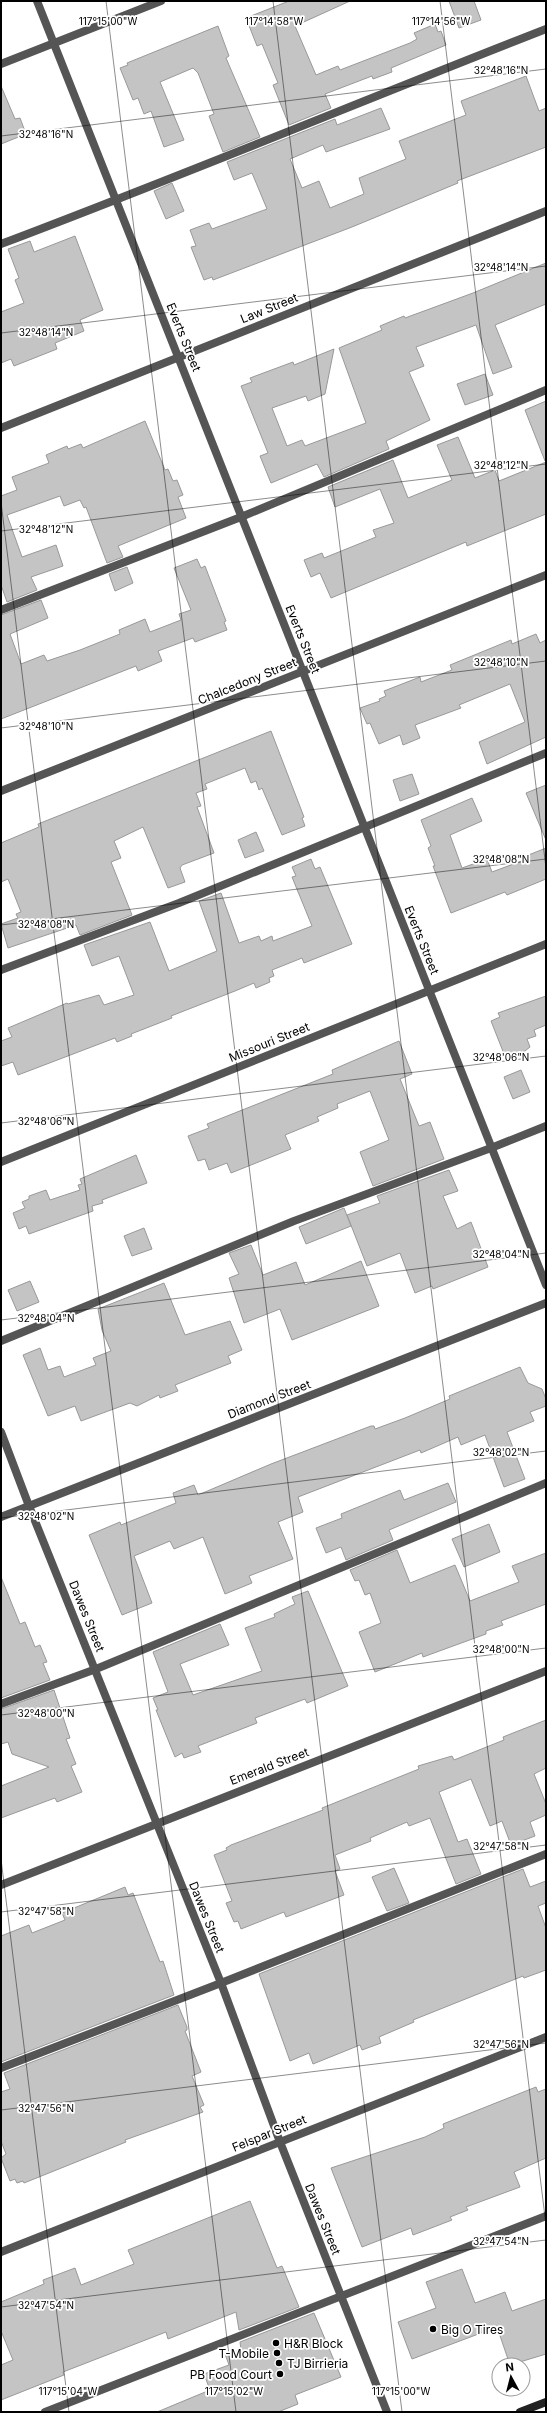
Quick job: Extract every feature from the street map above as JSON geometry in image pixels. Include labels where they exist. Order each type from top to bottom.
[{"type":"main road","points":[[520,2412],[546,2402]]},
{"type":"street","name":"Everts Street","points":[[37,1],[115,201],[180,357],[241,517],[546,1285]]},
{"type":"street","points":[[1,64],[161,1]]},
{"type":"street","points":[[1,244],[115,201],[372,96],[546,29]]},
{"type":"street","name":"Law Street","points":[[1,428],[546,211]]},
{"type":"street","points":[[1,610],[241,517],[546,390]]},
{"type":"street","name":"Chalcedony Street","points":[[1,791],[546,576]]},
{"type":"street","points":[[1,970],[179,903],[546,753]]},
{"type":"street","name":"Missouri Street","points":[[1,1162],[546,944]]},
{"type":"street","points":[[1,1341],[294,1221],[546,1126]]},
{"type":"street","name":"Diamond Street","points":[[1,1517],[546,1303]]},
{"type":"street","name":"Dawes Street","points":[[1,1432],[29,1506],[96,1668],[156,1824],[222,1984],[280,2142],[387,2412]]},
{"type":"street","points":[[1,1704],[96,1668],[546,1483]]},
{"type":"street","name":"Emerald Street","points":[[1,1885],[546,1670]]},
{"type":"street","points":[[1,2068],[222,1984],[546,1854]]},
{"type":"street","name":"Felspar Street","points":[[1,2252],[546,2037]]},
{"type":"street","points":[[45,2412],[546,2216]]},
{"type":"building","points":[[289,1],[350,1],[295,26],[316,75],[338,66],[340,70],[410,43],[417,39],[414,33],[435,24],[438,32],[441,31],[446,45],[391,68],[392,72],[373,79],[372,76],[325,94],[331,108],[289,125],[273,85],[278,83],[262,44],[257,46],[246,18]]},
{"type":"building","points":[[449,1],[474,1],[481,20],[459,28]]},
{"type":"building","points":[[218,26],[229,56],[226,58],[260,137],[223,152],[209,116],[214,114],[198,73],[193,68],[160,82],[184,140],[164,147],[151,111],[144,114],[138,98],[133,100],[120,68],[128,65],[127,63]]},
{"type":"building","points":[[526,76],[539,111],[546,108],[546,147],[457,181],[458,183],[352,227],[213,280],[212,277],[204,280],[191,247],[196,246],[190,230],[209,223],[212,229],[267,209],[252,173],[234,180],[227,162],[335,119],[337,125],[381,108],[390,129],[326,152],[323,145],[290,159],[302,188],[319,181],[330,208],[364,194],[359,178],[406,159],[399,141],[466,115],[461,101]]},
{"type":"building","points":[[1,86],[15,119],[20,118],[26,134],[1,144]]},
{"type":"building","points":[[172,183],[184,211],[166,219],[154,191]]},
{"type":"building","points":[[75,236],[103,310],[80,320],[84,331],[55,343],[57,349],[14,366],[11,359],[1,363],[1,312],[24,303],[15,280],[19,278],[8,249],[30,241],[34,252]]},
{"type":"building","points":[[546,263],[546,304],[495,325],[512,367],[493,374],[476,325],[416,347],[424,366],[409,372],[430,420],[386,441],[389,449],[324,477],[317,464],[271,483],[260,456],[268,453],[241,386],[252,382],[250,378],[293,362],[294,365],[334,349],[325,394],[308,401],[306,396],[272,408],[287,446],[302,440],[305,446],[366,423],[339,348],[382,330],[380,326],[404,316],[405,318],[473,293]]},
{"type":"building","points":[[485,374],[493,395],[465,405],[457,384]]},
{"type":"building","points":[[546,401],[546,461],[545,461],[525,410]]},
{"type":"building","points":[[145,421],[165,470],[168,469],[173,481],[177,480],[183,495],[178,497],[186,518],[118,546],[123,557],[107,563],[86,507],[84,508],[80,500],[64,506],[60,496],[7,515],[22,557],[56,545],[63,566],[31,577],[37,590],[7,602],[1,585],[1,496],[17,490],[12,477],[49,463],[46,455],[67,446],[68,449],[81,444],[83,448]]},
{"type":"building","points":[[458,437],[475,478],[495,470],[499,481],[546,462],[546,514],[467,546],[466,542],[331,598],[320,573],[311,577],[304,560],[322,553],[324,558],[376,537],[373,530],[394,523],[380,489],[335,507],[328,487],[393,460],[408,498],[452,480],[437,445]]},
{"type":"building","points":[[197,559],[201,568],[205,566],[226,621],[224,622],[227,630],[195,642],[193,638],[158,651],[162,661],[138,671],[136,666],[1,719],[1,615],[41,600],[48,618],[10,634],[21,664],[44,655],[47,661],[80,650],[120,634],[119,630],[145,619],[150,632],[181,620],[179,614],[191,610],[174,568]]},
{"type":"building","points":[[127,567],[133,583],[115,591],[109,574]]},
{"type":"building","points":[[536,634],[540,643],[546,640],[546,737],[487,764],[479,742],[525,722],[510,684],[459,705],[461,708],[415,725],[420,738],[403,745],[400,735],[379,744],[370,723],[367,724],[360,708],[380,701],[379,699],[386,696],[384,691],[420,677],[421,682],[452,670],[450,665],[511,640],[512,644]]},
{"type":"building","points":[[271,731],[304,817],[302,818],[305,826],[282,835],[262,788],[259,790],[256,781],[251,783],[245,768],[205,784],[207,789],[196,793],[201,806],[197,807],[214,853],[182,865],[180,868],[185,882],[168,888],[143,827],[114,841],[121,858],[111,862],[132,915],[80,935],[76,925],[8,948],[1,924],[18,918],[16,914],[21,912],[8,879],[1,882],[1,843],[39,827],[38,824]]},
{"type":"building","points":[[412,774],[419,794],[400,801],[393,780]]},
{"type":"building","points":[[546,785],[546,840],[526,793]]},
{"type":"building","points":[[472,798],[482,821],[450,835],[462,868],[487,859],[492,872],[527,859],[526,856],[546,848],[546,879],[507,895],[505,892],[451,913],[433,866],[435,866],[428,848],[431,846],[421,820]]},
{"type":"building","points":[[256,832],[264,851],[245,858],[238,840]]},
{"type":"building","points":[[311,859],[315,869],[320,867],[352,944],[304,963],[302,958],[272,970],[274,976],[269,978],[270,982],[256,988],[254,983],[171,1016],[172,1018],[131,1034],[132,1036],[117,1042],[115,1038],[18,1075],[13,1062],[1,1066],[1,1041],[12,1037],[8,1028],[67,1003],[68,1004],[99,995],[104,1005],[134,995],[119,956],[92,966],[84,945],[150,922],[169,971],[217,951],[199,901],[221,893],[239,943],[259,936],[261,941],[272,936],[273,941],[312,926],[292,877],[296,876],[292,867]]},
{"type":"building","points":[[546,996],[546,1025],[534,1030],[536,1036],[527,1039],[530,1047],[525,1051],[506,1059],[491,1021],[500,1017],[498,1013]]},
{"type":"building","points":[[399,1041],[412,1074],[400,1079],[419,1126],[430,1122],[444,1159],[373,1186],[360,1152],[389,1140],[370,1091],[337,1104],[338,1108],[317,1117],[319,1121],[285,1135],[291,1149],[231,1173],[227,1163],[209,1170],[205,1159],[198,1161],[188,1136],[209,1128],[207,1124],[333,1074],[332,1070]]},
{"type":"building","points":[[521,1070],[530,1092],[513,1099],[504,1077]]},
{"type":"building","points":[[136,1155],[147,1183],[102,1200],[103,1203],[92,1206],[93,1211],[29,1234],[26,1226],[19,1229],[13,1213],[25,1208],[22,1202],[29,1199],[29,1196],[46,1190],[50,1200],[80,1190],[78,1185],[82,1184],[80,1179]]},
{"type":"building","points":[[449,1170],[458,1191],[443,1196],[457,1229],[471,1222],[488,1267],[433,1289],[432,1286],[415,1293],[400,1253],[367,1266],[347,1215],[380,1203],[377,1196]]},
{"type":"building","points":[[344,1208],[351,1226],[306,1244],[299,1227]]},
{"type":"building","points":[[144,1228],[152,1249],[132,1256],[124,1236]]},
{"type":"building","points":[[251,1245],[263,1275],[296,1262],[305,1285],[361,1261],[379,1306],[292,1340],[280,1309],[244,1323],[229,1278],[239,1274],[229,1253]]},
{"type":"building","points":[[30,1281],[39,1302],[17,1311],[8,1290]]},
{"type":"building","points":[[164,1283],[185,1335],[230,1321],[242,1350],[228,1356],[231,1363],[175,1385],[178,1391],[160,1398],[159,1395],[137,1406],[130,1403],[81,1421],[75,1406],[48,1416],[23,1355],[40,1348],[48,1370],[60,1366],[64,1377],[96,1365],[93,1358],[111,1351],[102,1330],[98,1309]]},
{"type":"building","points":[[520,1367],[528,1383],[542,1389],[546,1399],[546,1406],[530,1412],[534,1421],[507,1432],[525,1479],[504,1487],[485,1435],[461,1445],[458,1437],[421,1453],[420,1450],[298,1497],[303,1512],[278,1522],[293,1559],[249,1576],[252,1583],[225,1594],[203,1537],[174,1549],[170,1541],[134,1556],[152,1603],[122,1615],[89,1535],[120,1522],[121,1525],[176,1503],[173,1493],[194,1485],[198,1495],[271,1464],[371,1426],[374,1426],[375,1429],[405,1418],[450,1399],[449,1396]]},
{"type":"building","points":[[448,1483],[456,1502],[389,1530],[393,1540],[346,1560],[341,1547],[326,1553],[316,1528],[342,1518],[341,1514],[400,1490],[404,1500]]},
{"type":"building","points":[[489,1524],[500,1552],[464,1567],[452,1539]]},
{"type":"building","points":[[397,1550],[410,1583],[455,1565],[470,1601],[519,1582],[512,1566],[546,1553],[546,1604],[501,1621],[503,1625],[486,1631],[486,1634],[423,1657],[422,1653],[375,1672],[359,1632],[381,1623],[370,1593],[365,1595],[359,1580],[355,1581],[350,1570]]},
{"type":"building","points":[[1,1577],[20,1624],[25,1622],[35,1647],[40,1645],[47,1662],[43,1663],[50,1680],[1,1698]]},
{"type":"building","points":[[308,1591],[348,1686],[307,1703],[305,1699],[255,1718],[257,1723],[198,1746],[201,1752],[184,1758],[182,1753],[175,1757],[156,1710],[158,1710],[153,1698],[168,1692],[153,1652],[220,1624],[229,1645],[180,1664],[193,1695],[262,1671],[245,1628],[275,1617],[274,1614],[295,1604],[292,1597]]},
{"type":"building","points":[[54,1690],[70,1738],[66,1739],[76,1764],[71,1766],[82,1792],[57,1802],[55,1798],[1,1818],[1,1786],[49,1767],[12,1754],[8,1742],[1,1744],[1,1709]]},
{"type":"building","points":[[546,1720],[546,1768],[534,1774],[546,1804],[546,1815],[530,1822],[535,1836],[511,1845],[502,1821],[490,1826],[471,1779],[439,1792],[458,1842],[467,1839],[481,1874],[456,1884],[430,1818],[409,1826],[407,1822],[370,1838],[371,1841],[335,1855],[340,1869],[335,1871],[344,1895],[286,1917],[284,1912],[241,1929],[238,1921],[234,1922],[226,1903],[232,1901],[214,1855],[227,1850],[226,1848],[231,1845],[323,1810],[322,1808],[419,1769],[418,1766],[452,1756],[454,1760],[504,1740],[503,1737]]},
{"type":"building","points":[[394,1868],[409,1903],[387,1911],[372,1877]]},
{"type":"building","points":[[523,1869],[530,1887],[546,1881],[546,1903],[538,1906],[546,1928],[546,1970],[524,1978],[523,1976],[413,2020],[414,2022],[379,2037],[381,2043],[362,2050],[360,2045],[313,2064],[309,2053],[290,2061],[259,1974]]},
{"type":"building","points":[[125,1887],[128,1895],[133,1893],[160,1962],[163,1961],[174,1995],[1,2062],[1,1936],[29,1925],[32,1933],[65,1920],[62,1913]]},
{"type":"building","points":[[178,2005],[187,2027],[187,2030],[185,2031],[201,2072],[192,2076],[204,2105],[200,2107],[203,2112],[125,2140],[126,2142],[24,2183],[23,2181],[17,2183],[15,2179],[10,2181],[1,2158],[6,2154],[1,2141],[1,2092],[10,2089],[4,2073]]},
{"type":"building","points":[[536,2087],[538,2092],[546,2089],[546,2158],[514,2172],[520,2187],[466,2207],[468,2210],[450,2217],[452,2220],[413,2235],[411,2228],[362,2247],[331,2168],[425,2137],[444,2128],[443,2124]]},
{"type":"building","points":[[250,2201],[277,2268],[282,2266],[299,2307],[239,2330],[236,2312],[168,2339],[166,2332],[63,2372],[64,2375],[1,2400],[1,2365],[13,2360],[1,2331],[1,2302],[44,2284],[43,2280],[75,2268],[81,2285],[134,2264],[128,2250]]},
{"type":"building","points":[[462,2269],[475,2303],[505,2292],[512,2311],[546,2299],[546,2354],[531,2359],[531,2357],[507,2357],[497,2327],[412,2359],[398,2322],[436,2308],[426,2282]]},
{"type":"building","points":[[314,2313],[341,2377],[295,2395],[298,2404],[278,2412],[157,2412],[210,2390],[204,2374],[229,2365],[225,2354],[241,2350],[240,2342]]},
{"type":"place","name":"Big O Tires","points":[[433,2329]]},
{"type":"place","name":"H&R Block","points":[[276,2343]]},
{"type":"place","name":"T-Mobile","points":[[277,2353]]},
{"type":"place","name":"TJ Birrieria","points":[[279,2363]]},
{"type":"place","name":"PB Food Court","points":[[280,2374]]}]
